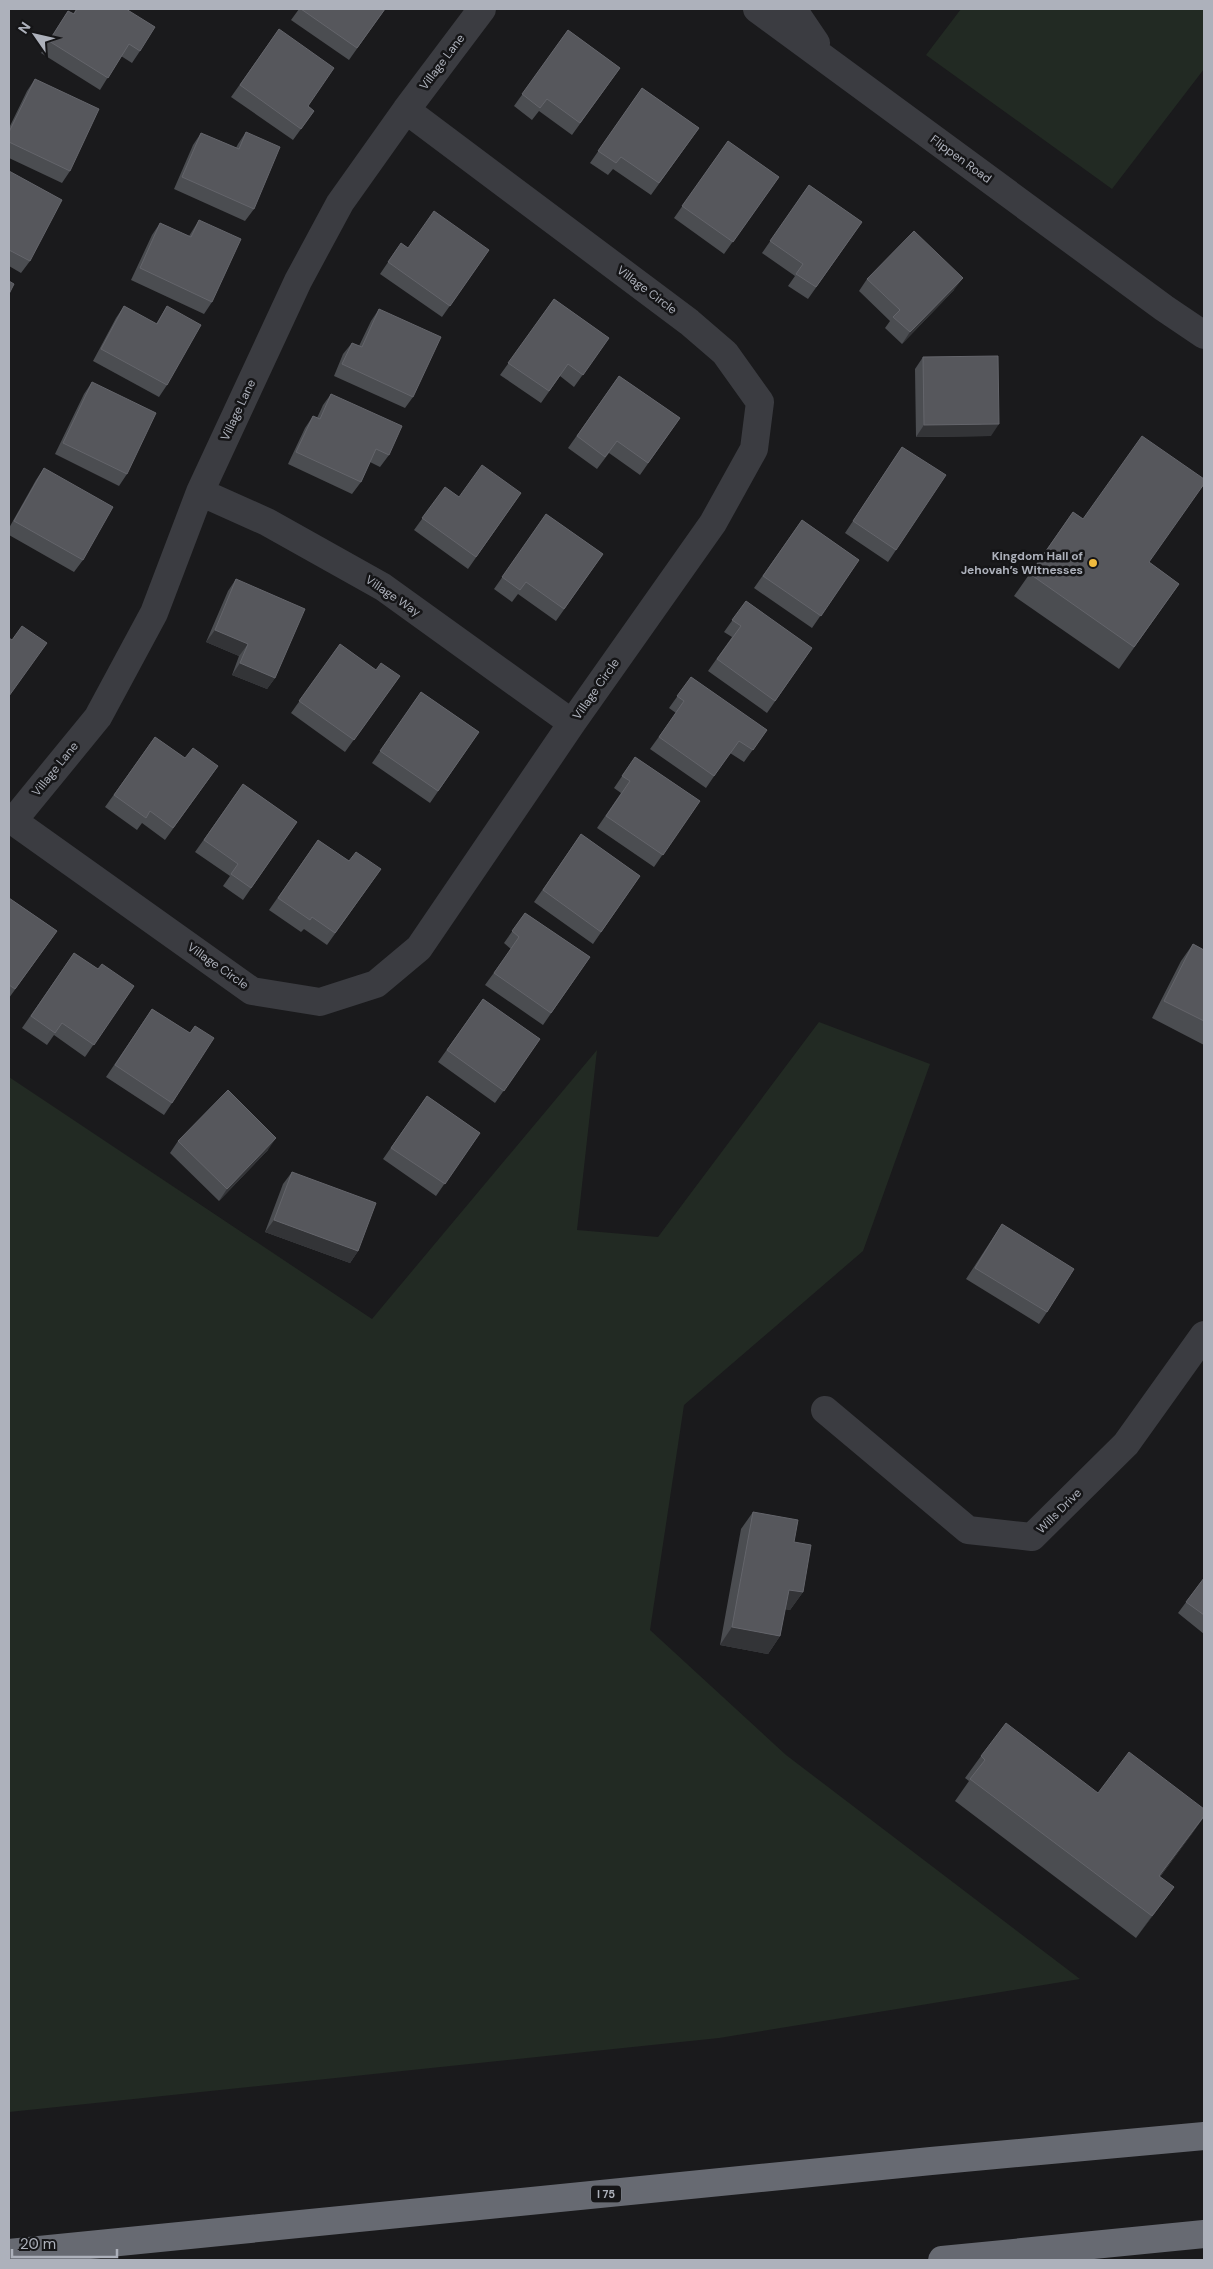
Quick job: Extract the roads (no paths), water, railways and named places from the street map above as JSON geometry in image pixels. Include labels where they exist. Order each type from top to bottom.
[{"type":"highway","name":"I 75","points":[[9,2253],[921,2162],[1204,2136]]},
{"type":"highway","points":[[942,2260],[1204,2234]]},
{"type":"street","name":"Village Lane","points":[[11,820],[98,716],[154,613],[200,492],[298,281],[340,203],[406,110],[482,9]]},
{"type":"street","name":"Flippen Road","points":[[757,9],[1164,308],[1204,335]]},
{"type":"street","points":[[793,9],[827,59]]},
{"type":"street","name":"Village Circle","points":[[11,820],[252,991],[320,1002],[376,984],[419,948],[572,723],[713,523],[754,449],[760,402],[725,353],[689,322],[406,110]]},
{"type":"street","name":"Village Way","points":[[200,492],[267,522],[382,587],[572,723]]},
{"type":"street","name":"Wills Drive","points":[[825,1410],[968,1530],[1032,1537],[1126,1444],[1204,1335]]},
{"type":"place","name":"Kingdom Hall of Jehovah’s Witnesses","points":[[1093,563]]}]
